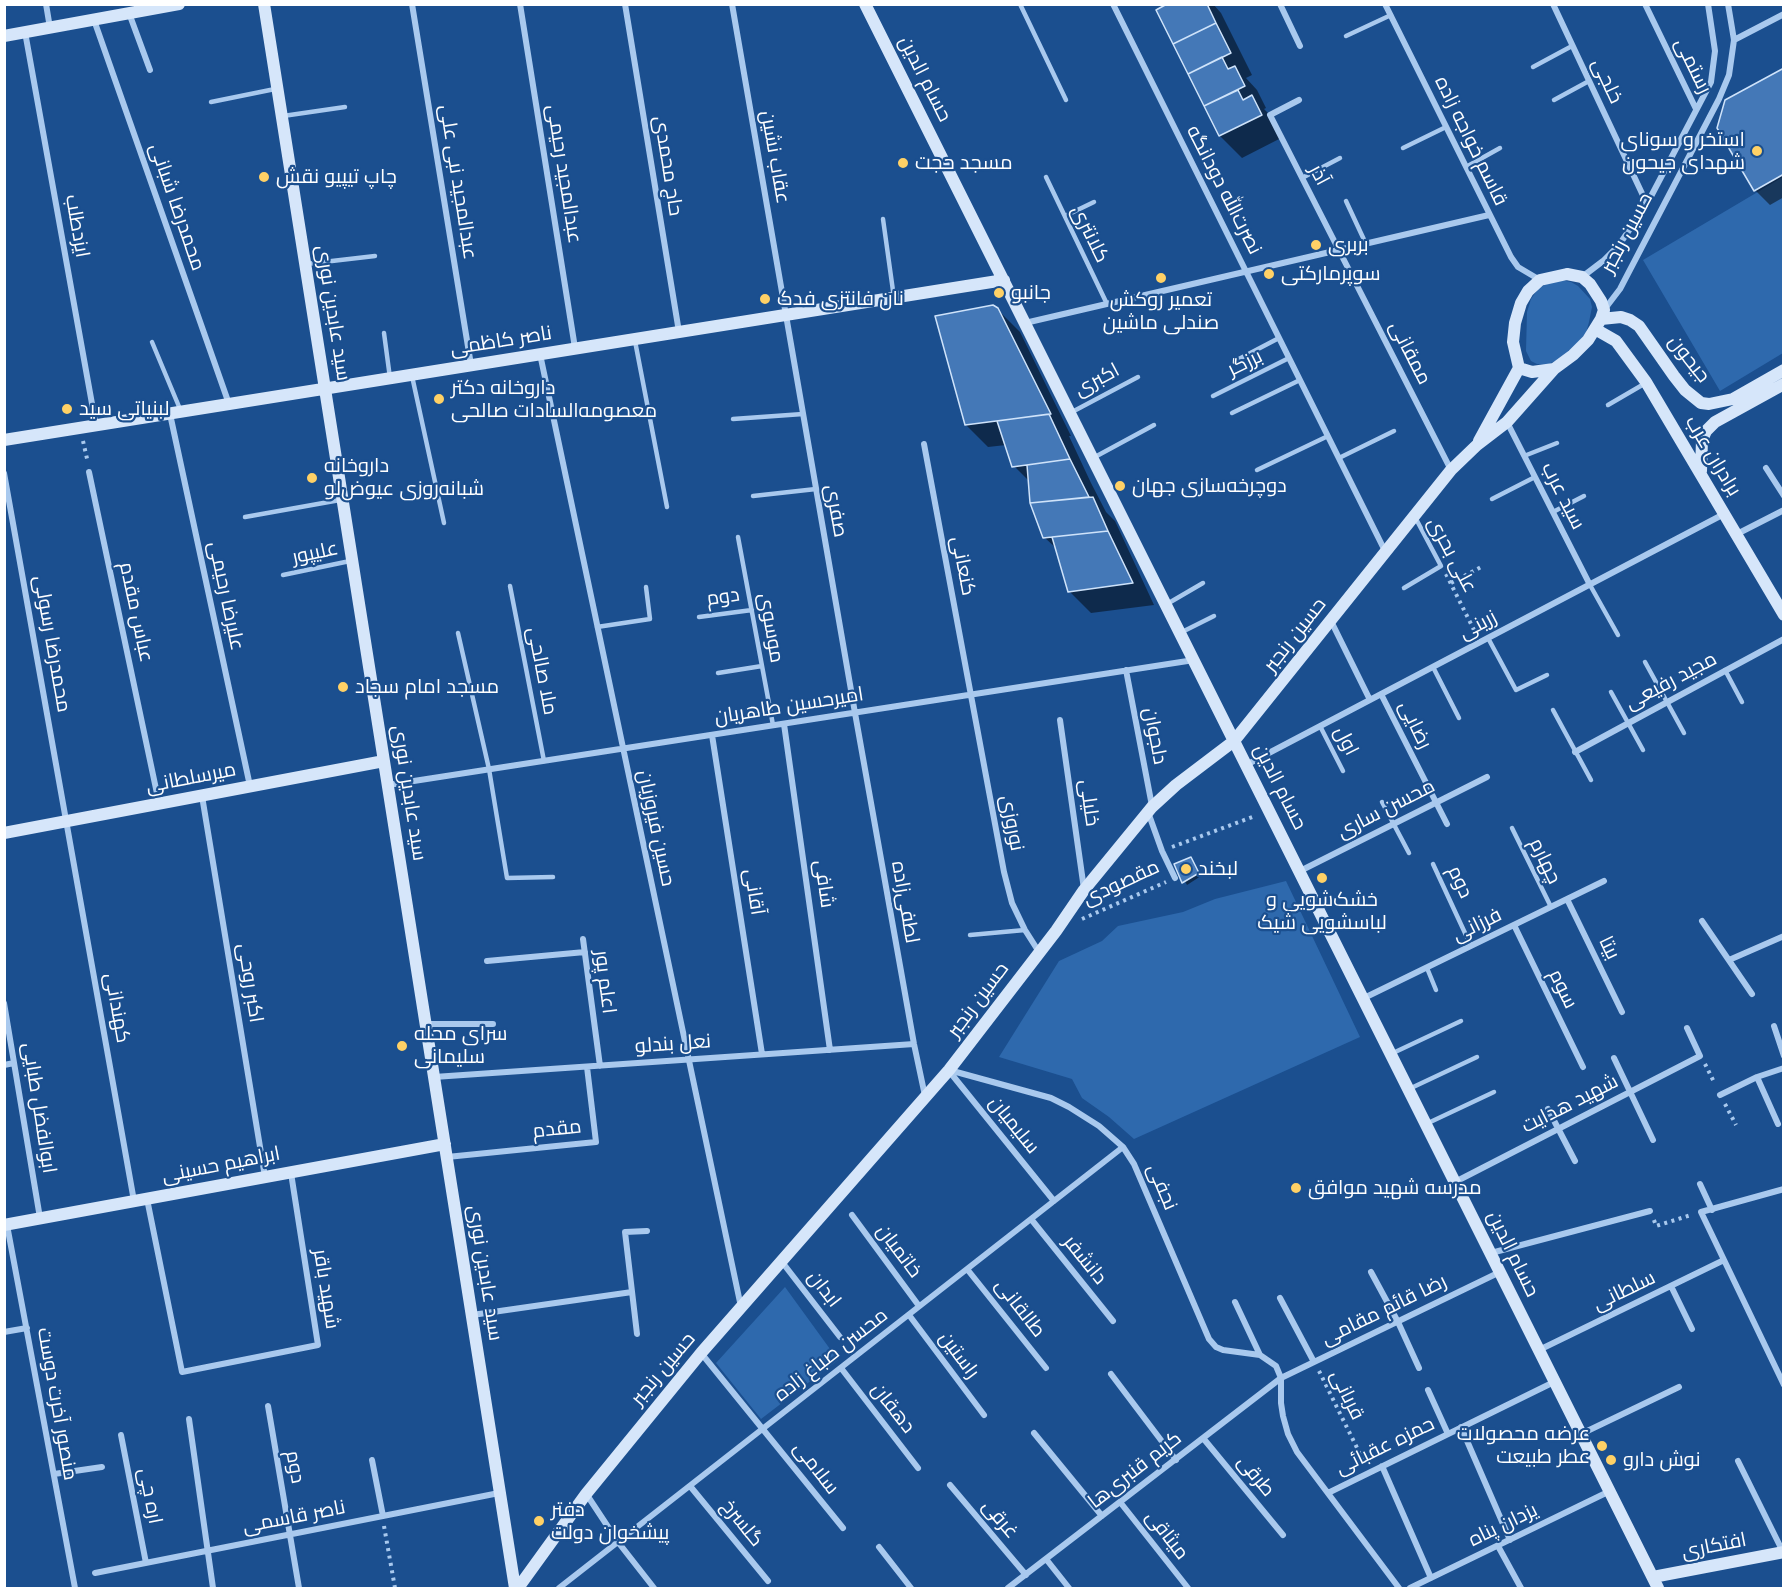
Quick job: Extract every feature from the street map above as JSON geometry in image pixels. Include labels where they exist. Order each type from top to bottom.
[{"type":"main road","points":[[4,36],[94,20],[122,11],[179,4]]},
{"type":"main road","name":"سید عابدین نوری","points":[[264,4],[500,1493],[517,1588]]},
{"type":"main road","name":"حسام الدین","points":[[866,4],[1655,1583]]},
{"type":"main road","points":[[1567,274],[1582,277],[1596,292],[1600,319],[1588,340],[1554,369],[1532,372],[1519,368],[1513,342],[1515,323],[1521,303],[1528,291],[1540,280],[1567,274]]},
{"type":"main road","name":"ناصر کاظمی","points":[[4,440],[1004,280]]},
{"type":"main road","name":"جیحون","points":[[1600,319],[1621,317],[1639,326],[1685,390],[1701,403],[1709,404],[1733,399],[1784,370]]},
{"type":"main road","name":"برادران عرب","points":[[1600,319],[1646,382],[1784,615]]},
{"type":"main road","name":"حسین رنجبر","points":[[1477,445],[1519,368]]},
{"type":"main road","name":"حسین رنجبر","points":[[517,1588],[586,1494],[701,1353],[949,1071],[1084,891],[1150,810],[1176,785],[1234,741],[1451,470],[1477,445],[1507,422],[1554,369]]},
{"type":"main road","points":[[1701,472],[1702,440],[1706,431],[1715,422],[1784,384]]},
{"type":"main road","name":"میرسلطانی","points":[[4,833],[384,760]]},
{"type":"main road","name":"ابراهیم حسینی","points":[[6,1225],[445,1144]]},
{"type":"main road","name":"افتکاری","points":[[1655,1583],[1783,1552]]},
{"type":"street","points":[[46,4],[50,28]]},
{"type":"street","name":"عبدالمجید نبی علی","points":[[412,4],[471,365]]},
{"type":"street","name":"عبدالمجید رحیمی","points":[[520,4],[575,348]]},
{"type":"street","name":"حاج محمدی","points":[[625,4],[679,332]]},
{"type":"street","name":"عقاب نشین","points":[[732,4],[785,315]]},
{"type":"street","name":"نصرت‌الله دودانگه","points":[[1113,4],[1385,551]]},
{"type":"street","points":[[1280,4],[1300,46]]},
{"type":"street","name":"قاسم خواجه زاده","points":[[1385,4],[1489,215],[1518,267],[1540,280]]},
{"type":"street","name":"خلجی","points":[[1553,4],[1647,204]]},
{"type":"street","name":"رستمی","points":[[1645,4],[1696,109]]},
{"type":"street","name":"حسین رنجبر","points":[[1582,277],[1620,245],[1647,204],[1711,82],[1715,51],[1708,4]]},
{"type":"street","name":"حسین رنجبر","points":[[1600,319],[1620,289],[1719,99],[1729,75],[1734,40],[1728,4]]},
{"type":"street","points":[[122,11],[150,70]]},
{"type":"street","points":[[1734,40],[1784,14]]},
{"type":"street","name":"محمدرضا شبانی","points":[[94,20],[229,404]]},
{"type":"street","name":"ایزدطلب","points":[[25,32],[96,426]]},
{"type":"street","name":"آذر","points":[[1299,100],[1270,115],[1340,250]]},
{"type":"street","points":[[1025,323],[1489,215]]},
{"type":"street","name":"ممقانی","points":[[1340,250],[1451,470]]},
{"type":"street","name":"صفری","points":[[785,315],[855,712]]},
{"type":"street","name":"حسین فیروزیان","points":[[540,354],[741,1308]]},
{"type":"street","name":"علیرضا رحیمی","points":[[175,413],[250,786]]},
{"type":"street","name":"سید عرب","points":[[1507,422],[1590,585]]},
{"type":"street","name":"کنعانی","points":[[924,444],[970,695]]},
{"type":"street","points":[[1766,468],[1784,496]]},
{"type":"street","name":"عباس مقدم","points":[[89,472],[159,803]]},
{"type":"street","name":"محمدرضا رسولی","points":[[4,473],[67,821]]},
{"type":"street","points":[[1737,534],[1784,510]]},
{"type":"street","name":"زرینی","points":[[1246,765],[1725,514]]},
{"type":"street","points":[[1331,621],[1371,700]]},
{"type":"street","name":"مجید رفیعی","points":[[1575,752],[1784,639]]},
{"type":"street","name":"امیرحسین طاهریان","points":[[388,785],[1194,660]]},
{"type":"street","name":"دلجوان","points":[[1126,670],[1150,810]]},
{"type":"street","name":"رضایی","points":[[1381,694],[1447,824]]},
{"type":"street","name":"نوروزی","points":[[970,695],[1012,903],[1039,952]]},
{"type":"street","name":"لطفی‌زاده","points":[[855,712],[925,1097]]},
{"type":"street","name":"خلیلی","points":[[1060,720],[1084,891]]},
{"type":"street","name":"شافی","points":[[784,723],[830,1050]]},
{"type":"street","name":"آقانی","points":[[712,735],[762,1054]]},
{"type":"street","name":"محسن ساری","points":[[1300,871],[1487,777]]},
{"type":"street","name":"اکبر روحی","points":[[202,795],[265,1177]]},
{"type":"street","name":"مقصودی","points":[[1150,810],[1162,851],[1175,878]]},
{"type":"street","name":"کهندانی","points":[[67,821],[134,1201]]},
{"type":"street","name":"فرزانی","points":[[1364,998],[1604,881]]},
{"type":"street","name":"بیتا","points":[[1567,899],[1622,1011]]},
{"type":"street","points":[[1702,921],[1752,994]]},
{"type":"street","name":"سوم","points":[[1514,925],[1583,1067]]},
{"type":"street","points":[[1729,960],[1784,936]]},
{"type":"street","name":"اعلم پور","points":[[583,939],[600,1066]]},
{"type":"street","points":[[487,961],[585,952]]},
{"type":"street","name":"ابوالفضل طبایی","points":[[4,1003],[40,1219]]},
{"type":"street","points":[[426,1024],[493,1024]]},
{"type":"street","points":[[1774,1026],[1784,1056]]},
{"type":"street","points":[[1687,1029],[1700,1056]]},
{"type":"street","name":"نعل بندلو","points":[[434,1077],[914,1044]]},
{"type":"street","name":"شهید هدایت","points":[[1455,1182],[1700,1056]]},
{"type":"street","points":[[1614,1058],[1653,1140]]},
{"type":"street","points":[[4,1065],[15,1063]]},
{"type":"street","name":"مقدم","points":[[447,1157],[596,1142],[587,1066]]},
{"type":"street","points":[[1720,1095],[1758,1077],[1784,1068]]},
{"type":"street","name":"نجفی","points":[[949,1071],[1051,1098],[1099,1126],[1123,1147],[1134,1164],[1209,1339],[1216,1347],[1223,1350],[1260,1355]]},
{"type":"street","name":"سلیمیان","points":[[949,1071],[1054,1201]]},
{"type":"street","points":[[1758,1077],[1778,1124]]},
{"type":"street","points":[[1548,1109],[1575,1161]]},
{"type":"street","name":"محسن صباغ زاده","points":[[559,1588],[1123,1147]]},
{"type":"street","name":"شهید باقر","points":[[147,1199],[182,1372],[318,1345],[291,1172]]},
{"type":"street","points":[[1700,1184],[1712,1210]]},
{"type":"street","points":[[1784,1189],[1701,1212],[1784,1385]]},
{"type":"street","points":[[1491,1253],[1650,1211]]},
{"type":"street","name":"خاتمیان","points":[[852,1215],[920,1306]]},
{"type":"street","name":"دانشفر","points":[[1031,1219],[1113,1321]]},
{"type":"street","name":"منصور آخرت دوست","points":[[6,1225],[75,1588]]},
{"type":"street","points":[[637,1334],[625,1232],[647,1231]]},
{"type":"street","name":"سلطانی","points":[[1539,1350],[1724,1260]]},
{"type":"street","name":"ابدان","points":[[782,1261],[840,1337]]},
{"type":"street","name":"طالقانی","points":[[967,1269],[1046,1368]]},
{"type":"street","points":[[1371,1272],[1419,1368]]},
{"type":"street","name":"رضا قائم مقامی","points":[[1281,1378],[1500,1272]]},
{"type":"street","points":[[1671,1286],[1692,1329]]},
{"type":"street","points":[[472,1316],[632,1292]]},
{"type":"street","points":[[1280,1298],[1314,1362]]},
{"type":"street","points":[[1235,1302],[1260,1355],[1276,1366],[1281,1378],[1281,1403],[1288,1434],[1308,1468],[1399,1588]]},
{"type":"street","name":"راستین","points":[[909,1315],[984,1415]]},
{"type":"street","points":[[4,1332],[27,1328]]},
{"type":"street","name":"سلامی","points":[[701,1353],[843,1528]]},
{"type":"street","name":"دهقان","points":[[841,1368],[918,1468]]},
{"type":"street","points":[[1111,1374],[1176,1460]]},
{"type":"street","name":"کریم قنبری‌ها","points":[[1008,1588],[1281,1378]]},
{"type":"street","name":"حمزه عقبائی","points":[[1328,1493],[1555,1382]]},
{"type":"street","points":[[1581,1434],[1679,1387]]},
{"type":"street","points":[[1428,1390],[1448,1434]]},
{"type":"street","name":"دوم","points":[[268,1406],[299,1588]]},
{"type":"street","points":[[189,1419],[213,1588]]},
{"type":"street","points":[[1461,1427],[1510,1540]]},
{"type":"street","points":[[1034,1433],[1102,1516]]},
{"type":"street","name":"اره چی","points":[[121,1434],[146,1563]]},
{"type":"street","name":"طرقی","points":[[1203,1438],[1283,1535]]},
{"type":"street","points":[[372,1460],[383,1516]]},
{"type":"street","points":[[1738,1461],[1783,1552]]},
{"type":"street","points":[[1382,1466],[1431,1578]]},
{"type":"street","points":[[54,1474],[102,1467]]},
{"type":"street","name":"غرقی","points":[[950,1485],[1026,1575]]},
{"type":"street","name":"گلسرخ","points":[[690,1486],[768,1581]]},
{"type":"street","name":"یزدان پناه","points":[[1410,1588],[1610,1491]]},
{"type":"street","name":"ناصر قاسمی","points":[[95,1573],[500,1493]]},
{"type":"street","points":[[586,1494],[618,1542],[654,1588]]},
{"type":"street","name":"میثاقی","points":[[1120,1502],[1188,1588]]},
{"type":"street","points":[[1498,1546],[1521,1588]]},
{"type":"street","points":[[879,1547],[911,1588]]},
{"type":"street","points":[[1046,1559],[1070,1588]]},
{"type":"lane","points":[[1020,4],[1066,100]]},
{"type":"lane","points":[[1346,36],[1391,15]]},
{"type":"lane","points":[[1533,67],[1572,46]]},
{"type":"lane","points":[[1554,100],[1589,81]]},
{"type":"lane","points":[[211,102],[278,88]]},
{"type":"lane","points":[[282,116],[345,107]]},
{"type":"lane","points":[[1403,148],[1446,127]]},
{"type":"lane","points":[[1466,167],[1500,148]]},
{"type":"lane","points":[[1302,178],[1340,158]]},
{"type":"lane","name":"کلانتری","points":[[1046,177],[1107,304]]},
{"type":"lane","points":[[1346,201],[1366,243]]},
{"type":"lane","points":[[1065,216],[1094,202]]},
{"type":"lane","points":[[884,219],[894,297]]},
{"type":"lane","points":[[306,265],[375,256]]},
{"type":"lane","points":[[384,333],[390,378]]},
{"type":"lane","points":[[1237,360],[1279,338]]},
{"type":"lane","points":[[634,339],[667,507]]},
{"type":"lane","points":[[152,342],[175,413]]},
{"type":"lane","name":"برزگر","points":[[1214,396],[1289,358]]},
{"type":"lane","points":[[412,375],[444,523]]},
{"type":"lane","name":"اکبری","points":[[1071,412],[1138,377]]},
{"type":"lane","points":[[1232,413],[1300,380]]},
{"type":"lane","points":[[1608,405],[1646,382]]},
{"type":"lane","points":[[733,418],[803,414]]},
{"type":"lane","points":[[1093,458],[1154,425]]},
{"type":"lane","points":[[1339,458],[1394,431]]},
{"type":"lane","points":[[1257,470],[1328,436]]},
{"type":"lane","points":[[1524,456],[1557,443]]},
{"type":"lane","points":[[1492,499],[1535,477]]},
{"type":"lane","points":[[753,496],[816,489]]},
{"type":"lane","points":[[1553,512],[1584,496]]},
{"type":"lane","points":[[245,517],[343,499]]},
{"type":"lane","name":"علی بحری","points":[[1414,515],[1441,566]]},
{"type":"lane","name":"موسوی","points":[[738,537],[773,725]]},
{"type":"lane","name":"علیپور","points":[[284,575],[352,560]]},
{"type":"lane","points":[[1404,588],[1441,566]]},
{"type":"lane","points":[[1167,604],[1203,583]]},
{"type":"lane","points":[[1590,585],[1618,635]]},
{"type":"lane","name":"ملا صالحی","points":[[510,586],[544,761]]},
{"type":"lane","points":[[597,627],[650,620],[646,587]]},
{"type":"lane","name":"دوم","points":[[699,617],[752,610]]},
{"type":"lane","points":[[1181,633],[1214,616]]},
{"type":"lane","points":[[459,633],[489,769],[507,878],[553,877]]},
{"type":"lane","points":[[1488,638],[1516,690],[1547,675]]},
{"type":"lane","points":[[1645,662],[1684,733]]},
{"type":"lane","points":[[718,673],[762,666]]},
{"type":"lane","points":[[1433,667],[1459,718]]},
{"type":"lane","points":[[1725,670],[1742,702]]},
{"type":"lane","points":[[1611,692],[1643,750]]},
{"type":"lane","points":[[1553,710],[1591,780]]},
{"type":"lane","name":"اول","points":[[1320,726],[1343,771]]},
{"type":"lane","points":[[1382,802],[1409,853]]},
{"type":"lane","name":"چهارم","points":[[1512,828],[1551,907]]},
{"type":"lane","name":"دوم","points":[[1433,864],[1471,946]]},
{"type":"lane","points":[[970,935],[1025,930]]},
{"type":"lane","points":[[1427,968],[1436,990]]},
{"type":"lane","points":[[1391,1054],[1461,1021]]},
{"type":"lane","points":[[1409,1089],[1477,1057]]},
{"type":"lane","points":[[1426,1124],[1494,1092]]},
{"type":"path","points":[[80,428],[89,472]]},
{"type":"path","name":"علی بحری","points":[[1441,566],[1480,642]]},
{"type":"path","points":[[1451,583],[1483,566]]},
{"type":"path","name":"مقصودی","points":[[1162,851],[1269,810]]},
{"type":"path","name":"مقصودی","points":[[1056,931],[1175,878]]},
{"type":"path","points":[[1700,1056],[1736,1125]]},
{"type":"path","points":[[1650,1211],[1656,1226],[1701,1212]]},
{"type":"path","name":"قربانی","points":[[1314,1362],[1369,1473]]},
{"type":"path","points":[[383,1516],[395,1588]]},
{"type":"shaded area","points":[[1783,177],[1783,353],[1720,391],[1643,260]]},
{"type":"shaded area","points":[[1561,280],[1578,286],[1590,299],[1592,307],[1586,333],[1574,347],[1557,360],[1547,365],[1537,364],[1531,361],[1526,351],[1527,312],[1531,299],[1538,289],[1548,283]]},
{"type":"shaded area","points":[[1286,881],[1360,1037],[1134,1139],[1082,1098],[1072,1079],[999,1057],[1059,961],[1102,941],[1118,926],[1183,912],[1215,899]]},
{"type":"shaded area","points":[[785,1287],[838,1360],[761,1419],[716,1363]]},
{"type":"building","points":[[1167,4],[1207,4],[1216,23],[1173,44],[1156,10]]},
{"type":"building","points":[[1216,23],[1231,53],[1188,74],[1173,44]]},
{"type":"building","points":[[1222,57],[1228,69],[1235,66],[1245,86],[1204,106],[1188,74]]},
{"type":"building","name":"استخر و سونای شهدای جیحون","points":[[1784,68],[1784,174],[1754,191],[1717,128],[1725,100]]},
{"type":"building","points":[[1238,90],[1243,100],[1252,95],[1262,115],[1219,136],[1204,106]]},
{"type":"building","points":[[993,305],[998,308],[1051,414],[965,425],[935,316]]},
{"type":"building","points":[[1049,414],[1070,459],[1012,467],[997,421]]},
{"type":"building","points":[[1070,459],[1089,497],[1030,503],[1027,465]]},
{"type":"building","points":[[1093,497],[1108,531],[1043,538],[1030,503]]},
{"type":"building","points":[[1108,531],[1133,583],[1068,592],[1052,537]]},
{"type":"building","name":"لبخند","points":[[1191,857],[1199,873],[1182,883],[1174,864]]},
{"type":"place","name":"استخر و سونای شهدای جیحون","points":[[1757,151]]},
{"type":"place","name":"مسجد حجت","points":[[903,163]]},
{"type":"place","name":"چاپ تیپیو نقش","points":[[264,177]]},
{"type":"place","name":"بربری","points":[[1316,245]]},
{"type":"place","name":"سوپرمارکتی","points":[[1269,274]]},
{"type":"place","name":"تعمیر روکش صندلی ماشین","points":[[1161,278]]},
{"type":"place","name":"جانبو","points":[[999,293]]},
{"type":"place","name":"نان فانتزی فدک","points":[[765,299]]},
{"type":"place","name":"داروخانه دکتر معصومه‌السادات صالحی","points":[[439,399]]},
{"type":"place","name":"لبنیاتی سید","points":[[67,409]]},
{"type":"place","name":"داروخانه شبانه‌روزی عیوض‌لو","points":[[312,478]]},
{"type":"place","name":"دوچرخه‌سازی جهان","points":[[1120,486]]},
{"type":"place","name":"مسجد امام سجاد","points":[[343,687]]},
{"type":"place","name":"لبخند","points":[[1186,869]]},
{"type":"place","name":"خشک‌شویی و لباسشویی شیک","points":[[1322,878]]},
{"type":"place","name":"سرای محله سلیمانی","points":[[402,1046]]},
{"type":"place","name":"مدرسه شهید موافق","points":[[1296,1188]]},
{"type":"place","name":"عرضه محصولات عطر طبیعت","points":[[1602,1446]]},
{"type":"place","name":"نوش دارو","points":[[1611,1460]]},
{"type":"place","name":"دفتر پیشخوان دولت","points":[[539,1521]]}]
